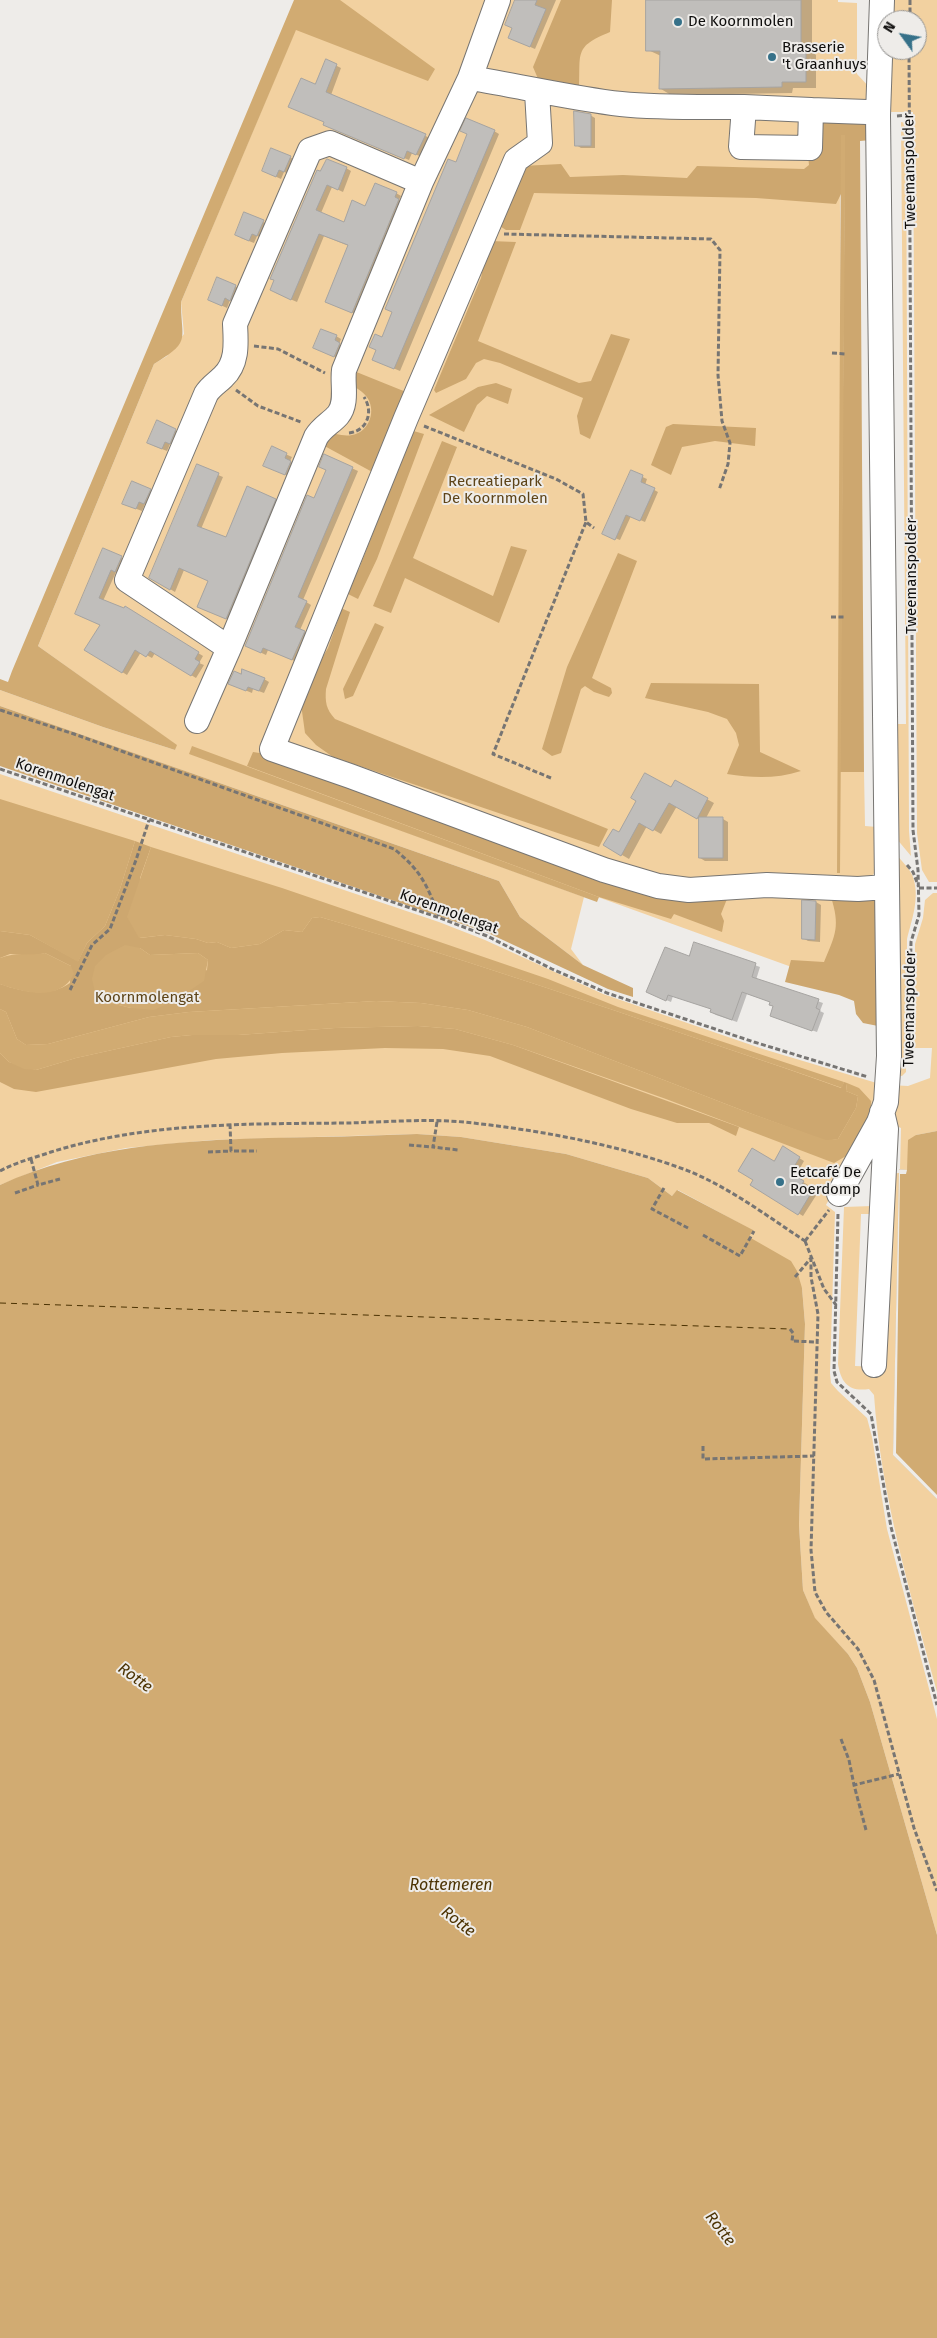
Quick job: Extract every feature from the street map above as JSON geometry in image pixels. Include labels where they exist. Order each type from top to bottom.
[{"type":"street","points":[[197,721],[316,437],[322,428],[337,416],[341,410],[344,402],[342,382],[344,370],[421,182],[470,78],[498,0]]},
{"type":"street","name":"Tweemanspolder","points":[[839,1194],[886,1102],[889,1047],[878,114],[882,0]]},
{"type":"street","name":"Tweemanspolder","points":[[470,78],[514,85],[538,92],[623,104],[744,107],[878,114]]},
{"type":"street","points":[[538,92],[540,143],[516,160],[406,418],[272,749],[604,870],[658,886],[690,890],[767,885],[858,889],[886,887]]},
{"type":"street","points":[[744,107],[741,147],[810,148],[811,110]]},
{"type":"street","points":[[229,648],[127,580],[203,400],[209,389],[223,377],[233,362],[236,348],[235,324],[310,150],[330,143],[421,182]]},
{"type":"street","points":[[874,1366],[886,1128],[882,1112]]},
{"type":"path","name":"Tweemanspolder","points":[[910,60],[913,830],[919,888],[919,916],[911,942],[910,998]]},
{"type":"path","points":[[485,234],[711,240],[720,250],[718,376],[722,420],[730,443],[728,464],[719,490]]},
{"type":"path","points":[[223,377],[235,389],[258,406],[284,417],[344,434],[359,430],[368,420],[367,402],[359,392],[342,382],[278,349],[258,346],[236,348]]},
{"type":"path","points":[[832,353],[846,354]]},
{"type":"path","points":[[406,418],[556,479],[583,494],[586,522],[493,754],[551,778]]},
{"type":"path","points":[[586,522],[594,528]]},
{"type":"path","points":[[830,617],[845,617]]},
{"type":"path","points":[[0,710],[74,734],[394,849],[412,863],[427,884],[440,918]]},
{"type":"path","name":"Korenmolengat","points":[[0,769],[440,918],[487,936],[607,993],[861,1076],[887,1078]]},
{"type":"path","points":[[70,990],[92,945],[110,929],[149,820]]},
{"type":"path","points":[[919,888],[937,888]]},
{"type":"path","points":[[433,1148],[437,1122]]},
{"type":"path","points":[[0,1171],[83,1142],[164,1129],[230,1124],[472,1122],[631,1153],[686,1171],[723,1188],[805,1241],[824,1289],[836,1305]]},
{"type":"path","points":[[230,1124],[232,1151]]},
{"type":"path","points":[[408,1145],[458,1150]]},
{"type":"path","points":[[208,1152],[257,1151]]},
{"type":"path","points":[[31,1159],[38,1185]]},
{"type":"path","points":[[15,1193],[60,1179]]},
{"type":"path","points":[[664,1188],[652,1209],[688,1228]]},
{"type":"path","points":[[805,1241],[839,1194]]},
{"type":"path","points":[[839,1194],[834,1371],[837,1382],[871,1414],[891,1527],[937,1705]]},
{"type":"path","points":[[703,1236],[740,1256],[754,1231]]},
{"type":"path","points":[[795,1277],[811,1257]]},
{"type":"path","points":[[811,1257],[811,1277],[818,1314],[811,1550],[815,1592],[826,1612],[858,1649],[874,1680],[914,1828],[937,1891]]},
{"type":"path","points":[[790,1329],[793,1333],[792,1341],[816,1342]]},
{"type":"path","points":[[702,1446],[703,1459],[814,1456]]},
{"type":"path","points":[[841,1739],[849,1760],[866,1830]]},
{"type":"path","points":[[854,1785],[899,1774]]},
{"type":"green space","name":"Recreatiepark De Koornmolen","points":[[308,0],[838,0],[838,2],[857,3],[857,74],[872,90],[867,102],[839,102],[845,771],[864,772],[865,826],[877,827],[878,867],[868,883],[847,987],[246,770],[189,753],[584,897],[571,949],[583,965],[520,917],[499,881],[0,706],[0,690],[103,727],[175,750],[176,745],[38,646],[154,364],[167,356],[184,334],[181,302]]},
{"type":"green space","points":[[890,0],[937,0],[937,882],[929,882],[922,870],[917,833],[913,112],[885,112],[888,60],[927,60],[927,10],[890,10]]},
{"type":"green space","points":[[901,122],[906,123],[909,831],[911,856],[891,832],[890,724],[906,724]]},
{"type":"green space","name":"Koornmolengat","points":[[0,774],[439,922],[485,940],[603,994],[763,1049],[880,1084],[876,1110],[826,1205],[835,1212],[830,1373],[831,1383],[867,1418],[872,1437],[887,1529],[937,1719],[937,1935],[870,1702],[857,1668],[848,1654],[815,1619],[803,1590],[799,1525],[805,1324],[802,1288],[749,1237],[752,1230],[678,1190],[672,1196],[648,1178],[566,1154],[461,1137],[417,1134],[212,1140],[126,1148],[57,1162],[0,1185]]},
{"type":"green space","points":[[891,849],[907,866],[913,877],[916,893],[915,908],[907,939],[906,1072],[902,1076],[892,1075]]},
{"type":"green space","points":[[933,893],[937,893],[937,1131],[916,1135],[907,1170],[900,1169],[901,1128],[891,1124],[890,1085],[908,1086],[930,1078],[932,1048],[914,1048],[915,944],[923,918],[925,900]]},
{"type":"green space","points":[[899,1173],[893,1455],[937,1499],[937,1692],[907,1582],[890,1508],[883,1470],[874,1395],[869,1389],[856,1389],[847,1385],[841,1376],[838,1364],[844,1207],[872,1206],[872,1214],[861,1214],[855,1366],[881,1367],[888,1174]]},
{"type":"shaded area","points":[[561,0],[612,0],[610,32],[590,42],[581,53],[579,89],[539,81],[533,67]]},
{"type":"shaded area","points":[[813,121],[866,123],[871,140],[860,141],[864,772],[840,772],[845,135],[841,135],[841,194],[836,204],[756,198],[534,193],[520,230],[506,230],[498,225],[522,166],[561,164],[570,177],[623,175],[687,178],[697,166],[804,169],[809,165],[807,145]]},
{"type":"shaded area","points":[[490,241],[516,242],[478,341],[579,383],[591,381],[611,334],[630,339],[590,439],[580,434],[577,416],[583,398],[500,363],[484,359],[476,363],[466,379],[436,393],[434,390],[481,278],[483,267],[481,263]]},
{"type":"shaded area","points":[[349,369],[411,394],[376,474],[319,443],[325,431],[352,435],[363,429],[370,419],[371,407],[366,396],[347,382]]},
{"type":"shaded area","points":[[496,383],[512,389],[508,404],[487,396],[477,405],[464,432],[429,415],[478,387]]},
{"type":"shaded area","points":[[673,424],[756,428],[755,446],[715,441],[682,447],[671,475],[651,465],[666,427]]},
{"type":"shaded area","points":[[410,430],[424,434],[377,559],[358,599],[342,591],[359,569],[402,458]]},
{"type":"shaded area","points":[[442,441],[457,447],[413,558],[493,596],[511,546],[527,550],[499,623],[405,578],[391,613],[373,606]]},
{"type":"shaded area","points":[[618,553],[637,561],[592,678],[611,688],[612,693],[609,697],[594,692],[585,686],[581,689],[561,753],[552,756],[542,749],[567,667]]},
{"type":"shaded area","points":[[336,606],[350,612],[326,689],[327,705],[335,719],[608,829],[599,847],[333,757],[316,745],[305,733],[301,704],[305,688],[328,648],[338,620],[332,611]]},
{"type":"shaded area","points":[[375,623],[384,627],[353,696],[345,699],[343,689]]},
{"type":"shaded area","points":[[651,683],[759,684],[760,752],[801,771],[764,777],[727,774],[739,745],[736,733],[727,719],[708,712],[645,698]]},
{"type":"shaded area","points":[[0,706],[499,881],[520,917],[583,965],[633,988],[633,997],[608,989],[488,933],[0,766]]},
{"type":"shaded area","points":[[253,752],[266,754],[469,830],[729,894],[721,914],[724,921],[722,932],[674,914],[671,919],[599,897],[247,766]]},
{"type":"shaded area","points":[[135,841],[151,847],[140,878],[140,938],[165,935],[196,939],[208,943],[217,942],[231,948],[260,944],[284,930],[302,932],[312,918],[320,917],[542,986],[841,1088],[844,1082],[847,1083],[846,1091],[858,1096],[856,1108],[838,1139],[826,1141],[527,1027],[468,1010],[421,1003],[376,1001],[189,1012],[149,1017],[48,1044],[26,1045],[17,1039],[6,1012],[0,1009],[0,984],[27,991],[53,991],[70,983],[71,966],[45,953],[33,956],[10,954],[0,958],[0,931],[30,935],[78,961],[87,943],[105,926],[120,889]],"holes":[[[140,948],[150,955],[198,953],[208,960],[207,970],[131,1008],[107,1002],[95,992]]]},
{"type":"shaded area","points":[[831,897],[877,897],[883,1027],[863,1023],[856,1014],[854,1001],[839,995],[785,982],[791,960],[824,962],[834,937],[836,923]]},
{"type":"shaded area","points":[[418,1026],[455,1029],[513,1045],[739,1127],[736,1136],[709,1123],[677,1123],[631,1109],[490,1056],[443,1049],[385,1048],[282,1053],[216,1059],[36,1092],[14,1089],[0,1082],[0,1053],[9,1062],[36,1070],[76,1058],[171,1037],[238,1035],[335,1028]]},
{"type":"water","points":[[294,0],[340,0],[435,69],[428,81],[296,30],[181,302],[182,339],[174,350],[154,364],[38,646],[177,745],[175,750],[103,727],[0,690],[0,679],[8,682]]},
{"type":"water","points":[[841,135],[845,135],[845,195],[840,873],[837,873]]},
{"type":"water","points":[[192,746],[599,897],[597,902],[189,754]]},
{"type":"water","points":[[0,799],[135,841],[120,889],[105,926],[87,943],[78,962],[30,935],[0,931]]},
{"type":"water","points":[[151,847],[282,888],[548,979],[618,1007],[844,1082],[842,1088],[506,974],[320,917],[312,918],[302,932],[284,930],[260,944],[231,948],[217,942],[208,943],[196,939],[165,935],[139,938],[127,917]]},
{"type":"water","points":[[125,945],[140,948],[150,955],[198,953],[208,960],[204,981],[174,1001],[154,1010],[131,1008],[106,1002],[95,992],[92,979],[95,966],[106,955]]},
{"type":"water","points":[[45,953],[71,966],[74,974],[68,983],[60,989],[41,993],[20,990],[0,984],[0,958],[11,955]]},
{"type":"water","points":[[376,1001],[421,1003],[468,1010],[527,1027],[744,1111],[826,1140],[838,1139],[856,1108],[858,1096],[846,1091],[847,1083],[859,1088],[871,1101],[871,1111],[846,1156],[834,1163],[666,1099],[513,1045],[455,1029],[418,1026],[335,1028],[238,1035],[171,1037],[76,1058],[36,1070],[24,1069],[9,1062],[0,1053],[0,1009],[6,1012],[17,1039],[26,1045],[48,1044],[149,1017],[189,1012]]},
{"type":"water","points":[[937,1131],[937,1499],[893,1455],[899,1169],[907,1170],[908,1140],[916,1135]]},
{"type":"water","name":"Rottemeren","points":[[417,1134],[461,1137],[566,1154],[648,1178],[672,1196],[677,1190],[753,1230],[749,1237],[791,1261],[797,1271],[802,1288],[805,1324],[799,1525],[803,1590],[815,1618],[848,1654],[857,1668],[870,1702],[937,1935],[937,2338],[0,2338],[0,1185],[32,1172],[65,1162],[131,1148],[234,1139]]},
{"type":"pier","points":[[896,1169],[907,1170],[906,1174],[900,1174],[896,1453],[937,1495],[937,1499],[893,1455],[899,1173],[896,1173]]},
{"type":"building","points":[[515,0],[537,0],[535,5],[546,9],[530,47],[508,38],[512,28],[505,25]]},
{"type":"building","points":[[646,0],[801,0],[801,48],[806,47],[806,82],[782,82],[782,87],[659,89],[660,51],[646,51]]},
{"type":"building","points":[[326,59],[337,64],[326,92],[426,134],[416,155],[407,151],[404,159],[323,125],[324,122],[288,107],[301,78],[315,84]]},
{"type":"building","points":[[574,111],[591,114],[591,146],[575,146]]},
{"type":"building","points":[[466,118],[495,130],[394,369],[372,360],[376,350],[369,347],[375,334],[382,337],[392,312],[385,309],[448,159],[456,162],[467,134],[460,131]]},
{"type":"building","points":[[271,148],[291,156],[284,172],[279,170],[276,177],[262,171]]},
{"type":"building","points":[[327,159],[347,167],[338,190],[327,185],[316,210],[344,222],[352,200],[365,206],[375,183],[397,192],[395,197],[399,199],[352,313],[325,302],[348,245],[319,234],[291,300],[270,290],[274,280],[270,279],[317,170],[320,171]]},
{"type":"building","points":[[244,212],[264,220],[257,236],[252,234],[249,241],[235,235]]},
{"type":"building","points":[[217,277],[236,285],[230,301],[225,298],[222,306],[208,300]]},
{"type":"building","points":[[321,329],[337,335],[335,340],[340,343],[334,357],[313,348]]},
{"type":"building","points":[[157,420],[176,429],[170,444],[165,442],[162,449],[147,443]]},
{"type":"building","points":[[272,446],[287,453],[285,458],[291,461],[285,475],[263,466]]},
{"type":"building","points":[[324,454],[353,467],[298,597],[307,601],[295,627],[305,631],[292,660],[263,648],[261,653],[245,646],[307,495],[314,498],[326,470],[319,467]]},
{"type":"building","points":[[197,464],[219,473],[197,526],[226,537],[247,486],[276,499],[226,619],[197,607],[208,581],[179,568],[170,590],[149,578]]},
{"type":"building","points":[[631,470],[643,475],[641,482],[655,488],[640,521],[626,515],[615,540],[602,534]]},
{"type":"building","points":[[132,481],[151,489],[144,504],[139,502],[136,509],[122,504]]},
{"type":"building","points":[[103,548],[122,556],[115,572],[111,570],[99,598],[124,608],[125,606],[199,652],[195,659],[200,662],[191,676],[150,651],[146,657],[135,650],[122,673],[84,650],[100,625],[75,614]]},
{"type":"building","points":[[242,669],[265,678],[259,691],[248,687],[246,691],[228,684],[234,671],[241,674]]},
{"type":"building","points":[[645,773],[671,787],[675,780],[708,798],[697,819],[669,803],[653,831],[639,823],[621,856],[603,845],[613,829],[619,832],[636,801],[631,798]]},
{"type":"building","points":[[699,817],[723,817],[723,858],[699,858]]},
{"type":"building","points":[[802,900],[816,901],[815,940],[802,939]]},
{"type":"building","points":[[694,942],[756,963],[752,977],[819,999],[816,1008],[820,1010],[812,1031],[770,1016],[773,1006],[769,1005],[770,1002],[742,992],[732,1020],[710,1012],[711,1009],[668,995],[666,1001],[646,992],[665,947],[689,956]]},
{"type":"building","points":[[783,1146],[800,1157],[790,1173],[804,1181],[802,1184],[813,1190],[798,1215],[750,1185],[753,1180],[738,1171],[752,1148],[774,1161]]},
{"type":"ferry route","points":[[0,1303],[790,1329]]},
{"type":"place","name":"De Koornmolen","points":[[678,22]]},
{"type":"place","name":"Brasserie 't Graanhuys","points":[[772,57]]},
{"type":"place","name":"Eetcafé De Roerdomp","points":[[780,1182]]},
{"type":"water label","name":"Rotte","points":[[135,1678]]},
{"type":"water label","name":"Rotte","points":[[458,1922]]},
{"type":"water label","name":"Rotte","points":[[720,2229]]}]
